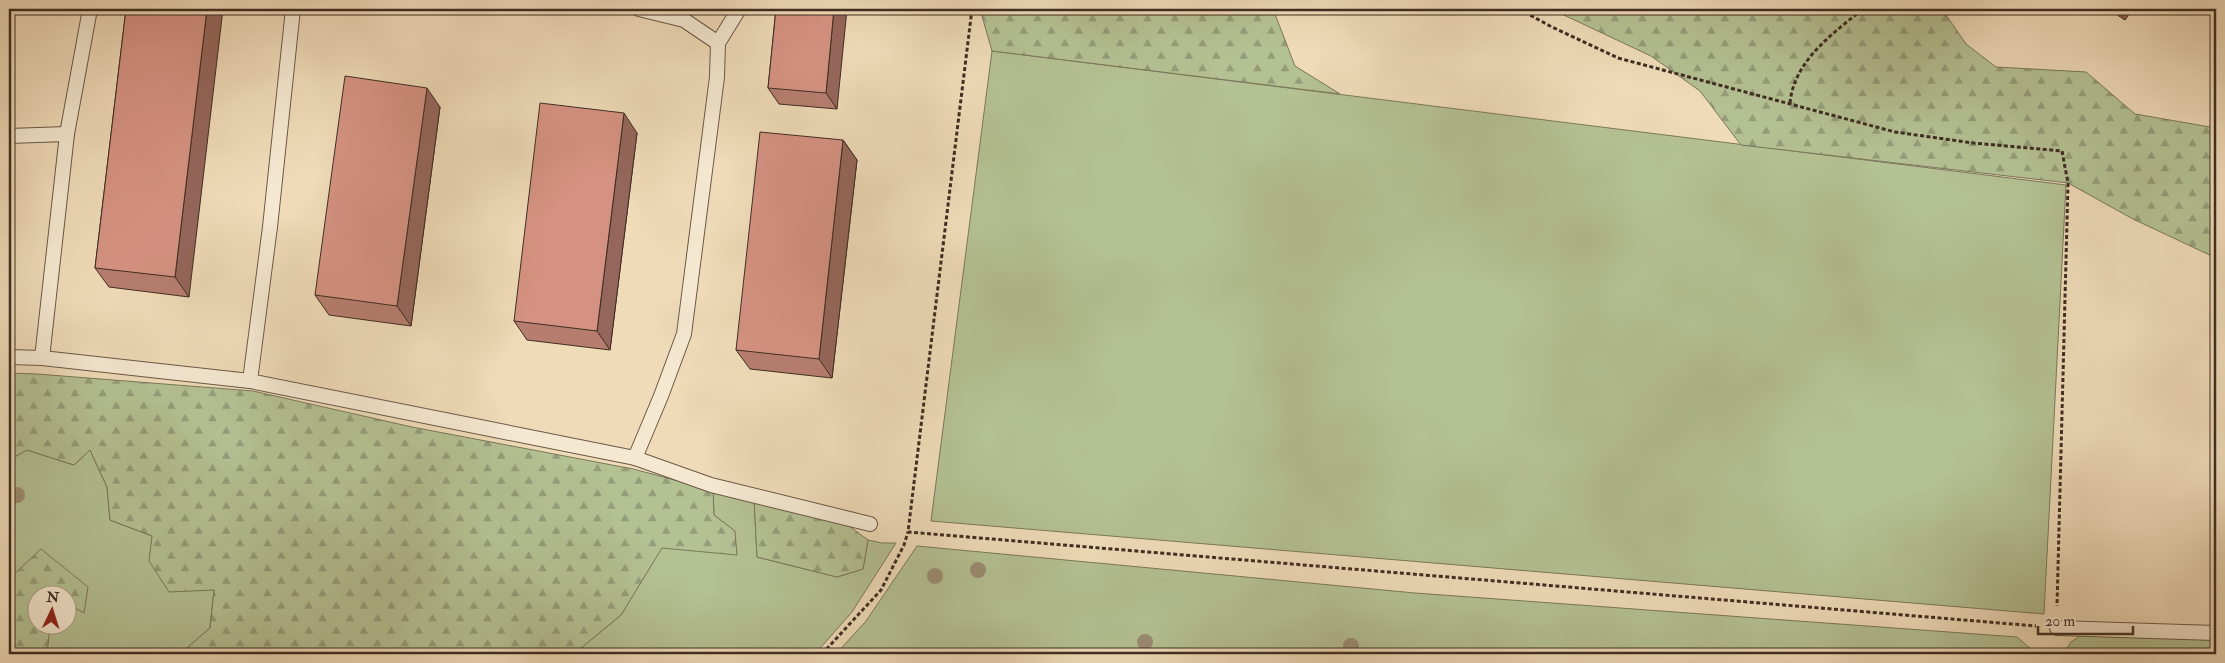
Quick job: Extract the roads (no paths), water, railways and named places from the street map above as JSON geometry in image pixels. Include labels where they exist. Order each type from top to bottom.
[{"type":"lane","points":[[42,358],[66,134],[90,9]]},
{"type":"lane","points":[[250,381],[294,9]]},
{"type":"lane","points":[[639,9],[684,20],[718,43]]},
{"type":"lane","points":[[635,458],[684,334],[716,77],[718,43],[739,9]]},
{"type":"lane","points":[[9,136],[66,134]]},
{"type":"lane","points":[[9,357],[42,358],[250,381],[635,458],[710,485],[870,524]]},
{"type":"lane","points":[[2056,628],[2216,633]]}]
